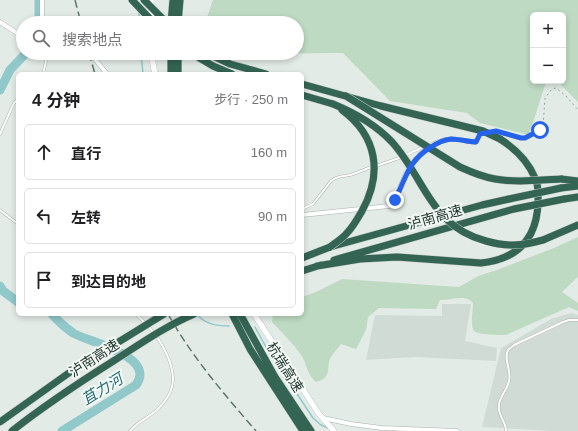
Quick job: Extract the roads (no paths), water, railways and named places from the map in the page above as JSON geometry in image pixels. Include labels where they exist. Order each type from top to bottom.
[{"type":"highway","points":[[132,0],[147,16]]},
{"type":"highway","points":[[144,0],[160,16]]},
{"type":"highway","points":[[171,16],[172,0]]},
{"type":"highway","points":[[179,16],[180,0]]},
{"type":"highway","points":[[171,60],[171,72]]},
{"type":"highway","points":[[178,60],[178,72]]},
{"type":"highway","points":[[205,60],[228,72]]},
{"type":"highway","points":[[222,60],[230,64],[259,72]]},
{"type":"highway","points":[[304,85],[483,131],[500,139],[520,154],[536,179],[538,189],[538,209],[535,226],[529,237],[518,249],[493,262],[482,263],[397,257],[317,266]]},
{"type":"highway","points":[[346,96],[460,167],[479,175],[513,181],[561,179],[578,181]]},
{"type":"highway","points":[[304,97],[333,104],[350,111],[378,128],[405,159],[440,213],[461,232],[479,240],[510,246],[528,244],[542,240],[578,225]]},
{"type":"highway","points":[[330,247],[347,233],[361,214],[371,193],[375,168],[373,155],[364,134],[350,116],[333,104]]},
{"type":"highway","name":"泸南高速","points":[[304,257],[330,247],[482,205],[578,186]]},
{"type":"highway","name":"泸南高速","points":[[304,270],[335,260],[514,209],[578,197]]},
{"type":"highway","name":"泸南高速","points":[[0,422],[73,370],[161,316]]},
{"type":"highway","name":"泸南高速","points":[[12,431],[37,412],[138,345],[190,316]]},
{"type":"highway","name":"杭瑞高速","points":[[233,316],[250,349],[303,431]]},
{"type":"highway","name":"杭瑞高速","points":[[241,316],[275,377],[311,431]]},
{"type":"main road","points":[[151,0],[151,16]]},
{"type":"main road","points":[[152,60],[155,72]]},
{"type":"main road","points":[[255,316],[322,418],[334,431]]},
{"type":"street","points":[[42,0],[42,16]]},
{"type":"street","points":[[0,22],[16,32]]},
{"type":"street","points":[[95,60],[104,72]]},
{"type":"street","points":[[304,215],[384,207],[391,205],[395,200],[406,174],[415,160],[427,149],[441,142],[452,139],[476,142]]},
{"type":"street","points":[[322,418],[382,428],[457,431]]},
{"type":"lane","points":[[43,72],[46,60]]},
{"type":"lane","points":[[0,134],[16,102]]},
{"type":"lane","points":[[304,208],[313,204],[331,180],[339,176],[351,175],[410,154],[432,143],[441,142]]},
{"type":"lane","points":[[0,210],[16,222]]},
{"type":"lane","points":[[130,431],[138,422],[149,416],[162,404],[170,394],[173,386],[172,369],[166,352],[150,327],[138,316]]},
{"type":"lane","points":[[506,431],[505,424],[498,408],[500,400],[510,380],[506,359],[508,350],[520,341],[562,322],[578,320]]},
{"type":"waterway","name":"苴力河","points":[[39,0],[39,16]]},
{"type":"waterway","name":"苴力河","points":[[0,90],[10,70],[19,60]]},
{"type":"waterway","points":[[142,60],[143,72]]},
{"type":"waterway","name":"苴力河","points":[[0,286],[3,291],[16,301]]},
{"type":"waterway","name":"苴力河","points":[[54,316],[73,333],[129,358],[137,366],[140,375],[136,385],[62,431]]},
{"type":"waterway","points":[[198,316],[204,321],[212,324],[229,326]]},
{"type":"waterway","points":[[255,327],[266,347],[313,418],[321,425],[328,428]]},
{"type":"railway","points":[[75,0],[79,16]]},
{"type":"railway","points":[[91,60],[94,72]]},
{"type":"railway","points":[[169,316],[198,360],[220,389],[256,431]]}]
